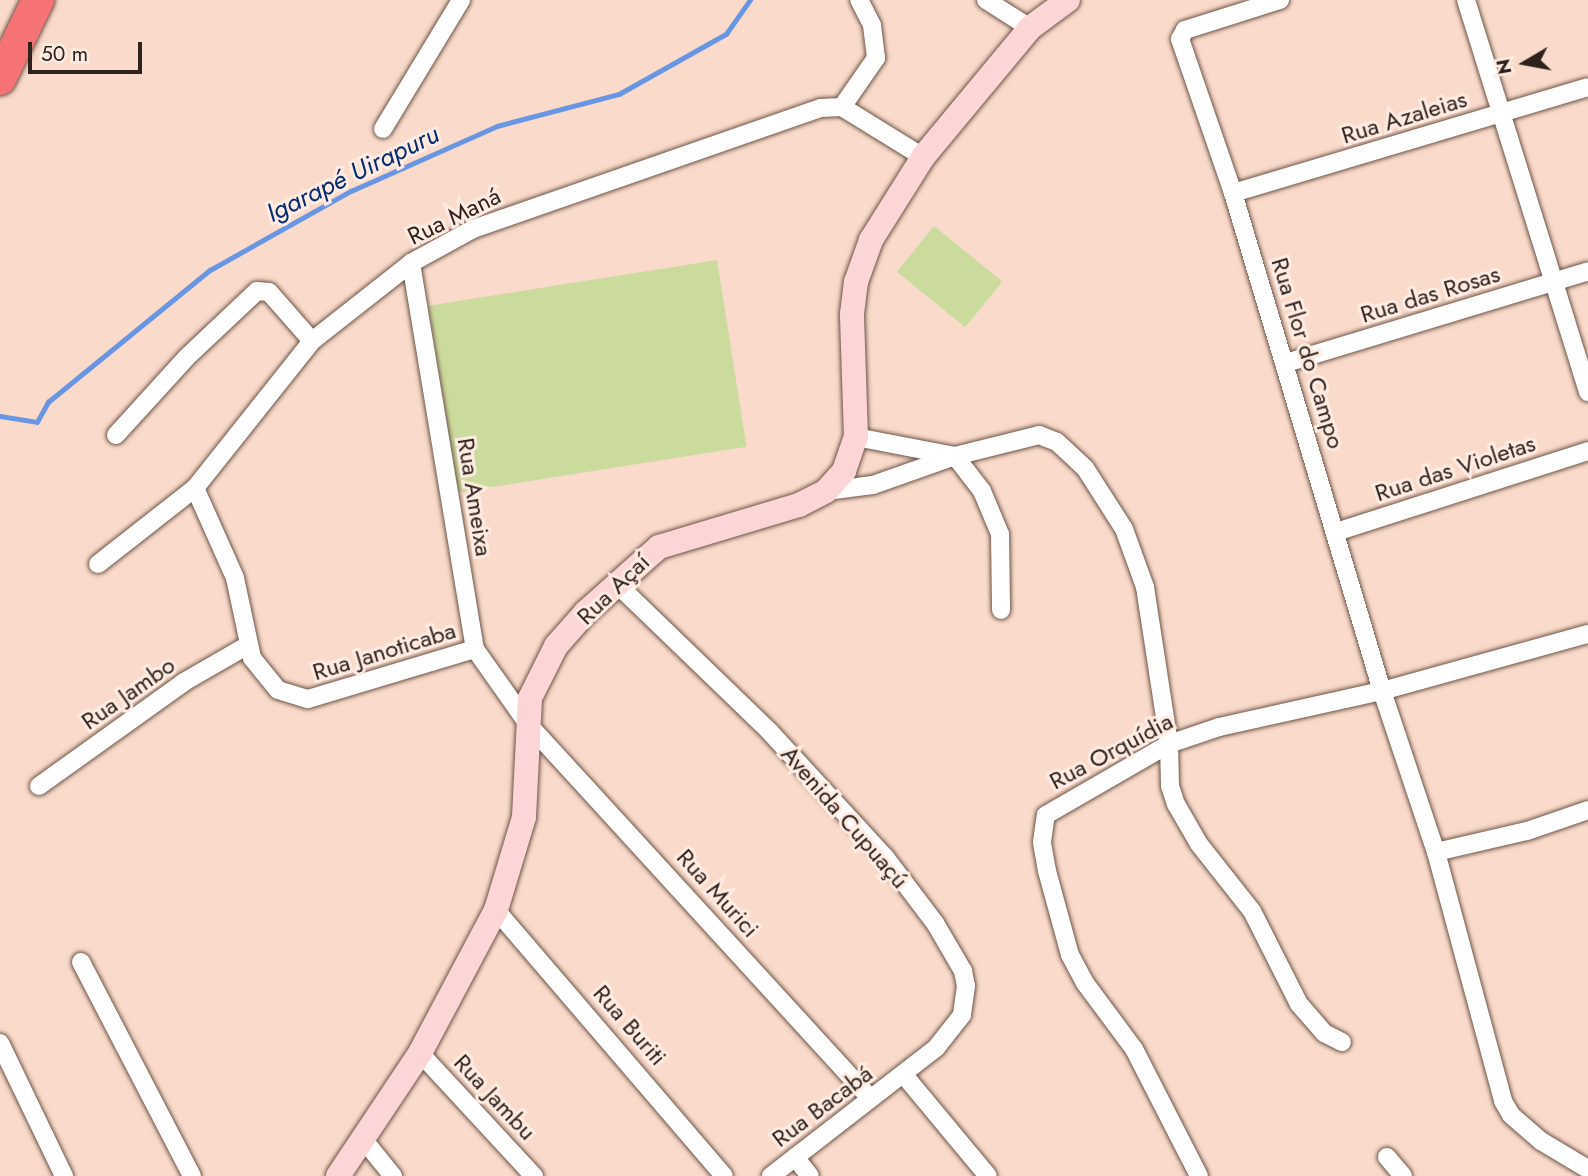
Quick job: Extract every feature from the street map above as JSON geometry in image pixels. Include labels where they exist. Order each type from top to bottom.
[{"type":"highway","points":[[0,79],[38,0]]},
{"type":"street","points":[[383,129],[461,0]]},
{"type":"street","points":[[859,0],[872,25],[877,58],[842,107],[923,157],[1030,28],[1068,0]]},
{"type":"street","points":[[986,0],[1030,28]]},
{"type":"street","name":"Rua Flor do Campo","points":[[1280,0],[1181,33],[1286,363],[1382,691],[1436,852],[1503,1101],[1511,1115],[1541,1141],[1588,1169]]},
{"type":"street","points":[[1466,0],[1588,391]]},
{"type":"street","name":"Rua Azaleias","points":[[1233,194],[1588,87]]},
{"type":"street","name":"Rua Maná","points":[[98,564],[195,488],[312,341],[411,264],[488,222],[622,180],[821,107],[842,107]]},
{"type":"street","name":"Rua Açaí","points":[[338,1176],[420,1053],[496,909],[524,817],[528,724],[534,684],[556,646],[586,612],[619,586],[648,554],[669,542],[799,505],[826,491],[844,471],[856,437],[852,314],[856,282],[871,240],[923,157]]},
{"type":"street","name":"Rua Ameixa","points":[[411,264],[475,649],[528,724]]},
{"type":"street","name":"Rua das Rosas","points":[[1286,363],[1588,271]]},
{"type":"street","points":[[116,435],[187,357],[257,291],[269,292],[312,341]]},
{"type":"street","points":[[826,491],[873,485],[955,456],[1039,435],[1057,442],[1085,468],[1124,529],[1137,558],[1169,744],[1170,786],[1184,821],[1252,911],[1299,1004],[1324,1033],[1342,1042]]},
{"type":"street","points":[[856,437],[955,456],[982,491],[1000,534],[1001,610]]},
{"type":"street","name":"Rua das Violetas","points":[[1336,532],[1588,452]]},
{"type":"street","name":"Rua Janoticaba","points":[[195,488],[235,578],[251,659],[278,690],[308,699],[475,649]]},
{"type":"street","name":"Avenida Cupuaçú","points":[[619,586],[770,732],[885,857],[935,923],[963,971],[966,1002],[953,1028],[904,1076]]},
{"type":"street","name":"Rua Orquídia","points":[[1199,1176],[1133,1049],[1085,983],[1070,955],[1042,842],[1046,814],[1057,805],[1169,744],[1219,727],[1382,691],[1588,634]]},
{"type":"street","name":"Rua Jambo","points":[[39,786],[184,682],[248,645]]},
{"type":"street","name":"Rua Murici","points":[[528,724],[870,1098]]},
{"type":"street","points":[[1436,852],[1527,831],[1588,810]]},
{"type":"street","name":"Rua Buriti","points":[[496,909],[724,1176]]},
{"type":"street","points":[[81,962],[192,1176]]},
{"type":"street","points":[[0,1043],[64,1176]]},
{"type":"street","name":"Rua Jambu","points":[[420,1053],[534,1176]]},
{"type":"street","points":[[904,1076],[988,1176]]},
{"type":"street","name":"Rua Bacabá","points":[[771,1176],[870,1098],[904,1076]]},
{"type":"street","points":[[363,1139],[393,1176]]},
{"type":"street","points":[[795,1157],[810,1176]]},
{"type":"street","points":[[1387,1157],[1403,1176]]},
{"type":"green space","points":[[934,226],[1002,281],[965,327],[897,272]]},
{"type":"green space","points":[[717,260],[747,447],[458,492],[429,306]]},
{"type":"waterway","name":"Igarapé Uirapuru","points":[[0,416],[37,422],[48,402],[210,270],[351,191],[497,126],[619,94],[726,34],[750,0]]}]
